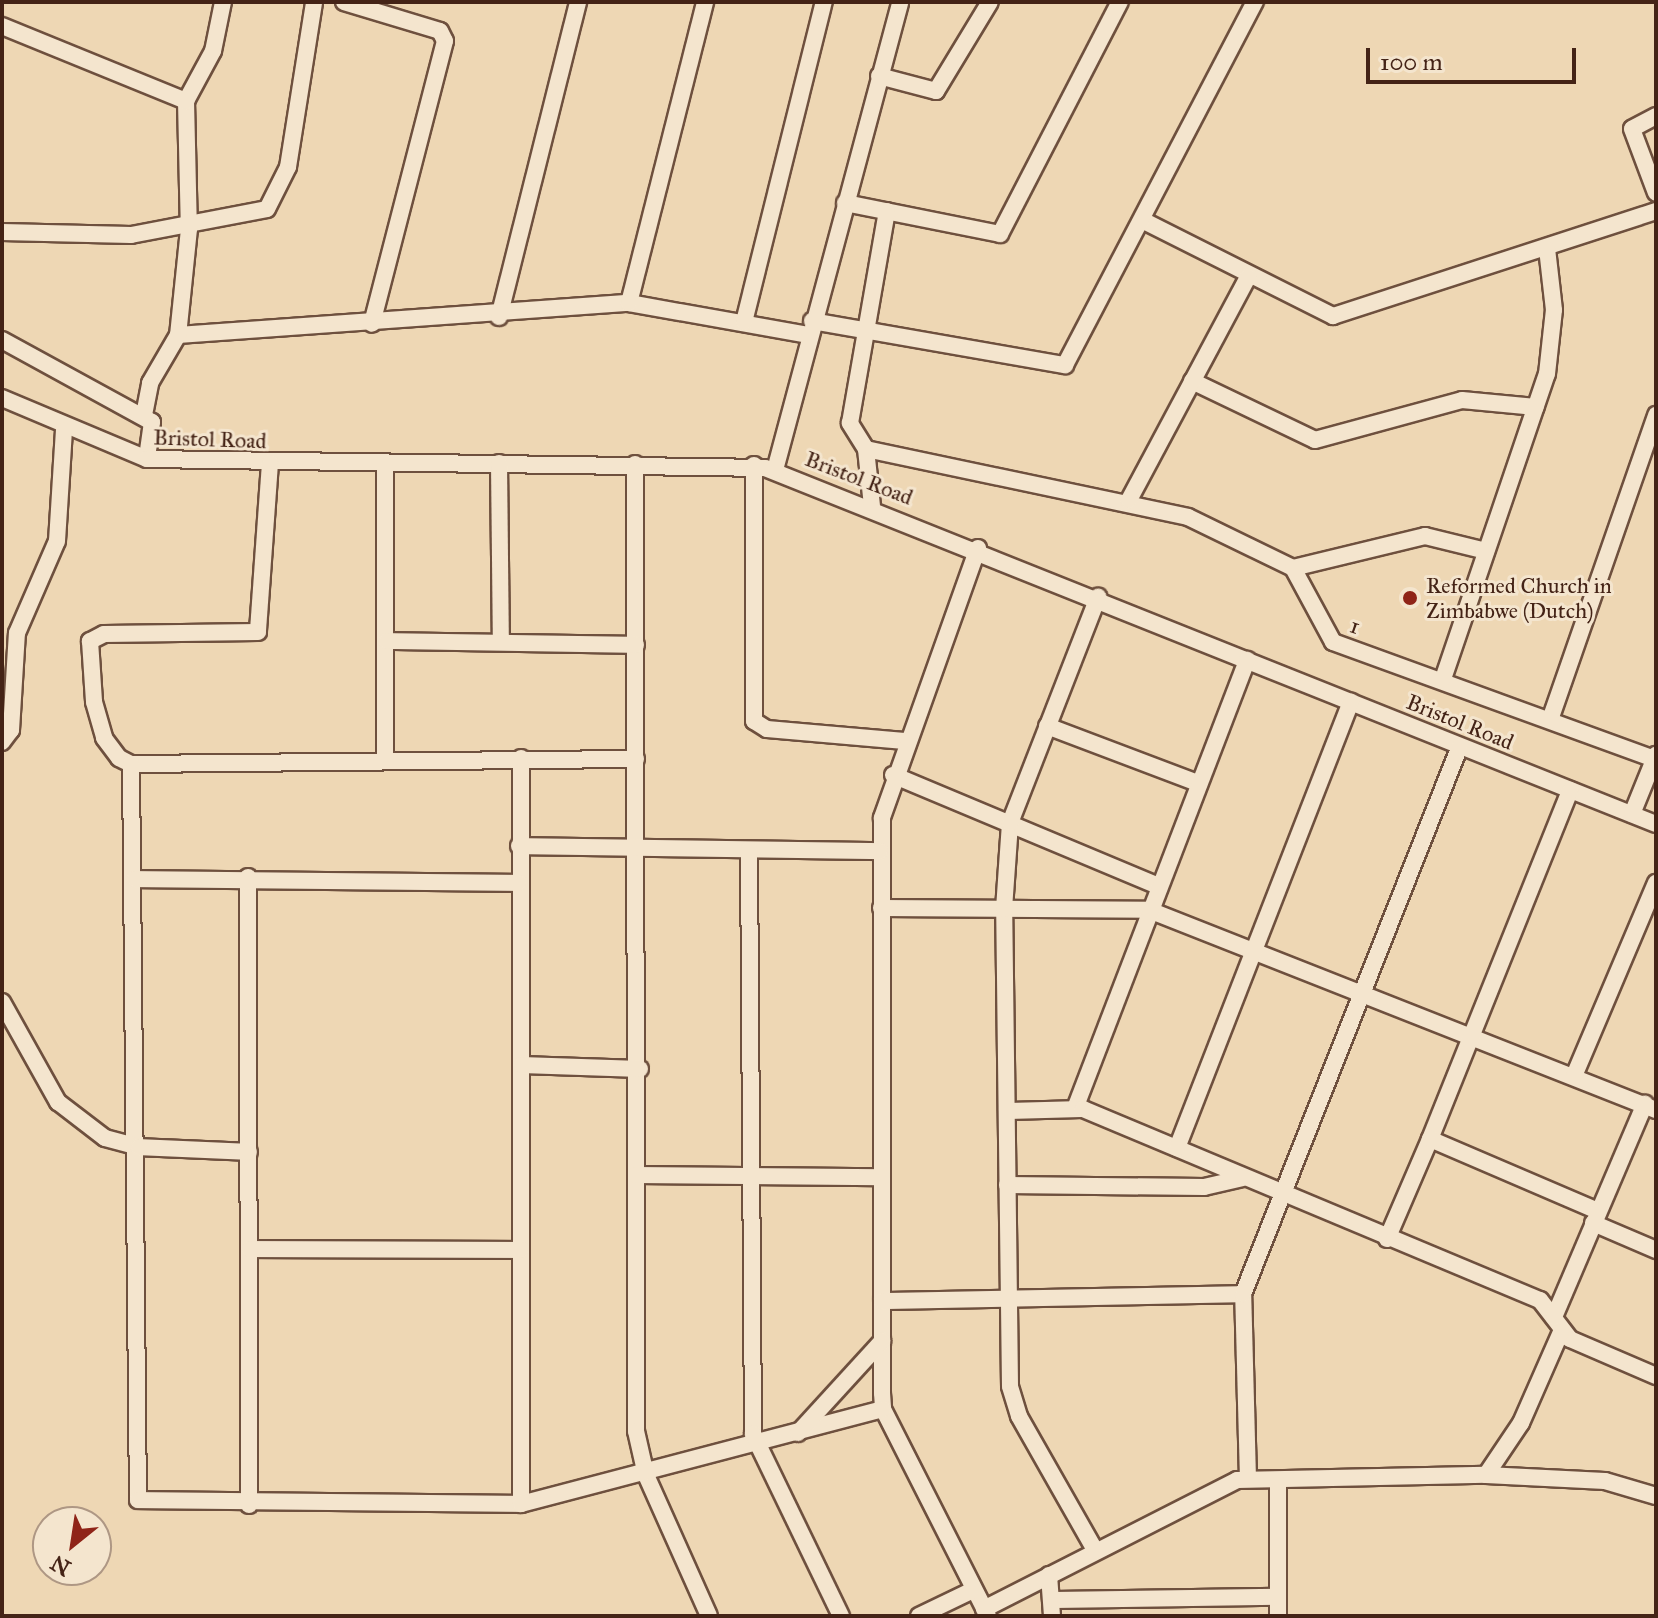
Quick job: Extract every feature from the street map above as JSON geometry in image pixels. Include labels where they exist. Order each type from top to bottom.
[{"type":"street","points":[[144,415],[150,383],[178,335],[189,229],[186,101],[213,51],[223,2]]},
{"type":"street","points":[[2,232],[189,229],[267,209],[278,196],[314,2]]},
{"type":"street","points":[[344,2],[440,31],[445,41],[372,324]]},
{"type":"street","points":[[499,317],[578,2]]},
{"type":"street","points":[[629,303],[705,2]]},
{"type":"street","points":[[744,322],[824,2]]},
{"type":"street","points":[[775,470],[810,328],[900,2]]},
{"type":"street","points":[[879,76],[936,91],[990,2]]},
{"type":"street","points":[[845,203],[1000,234],[1120,2]]},
{"type":"street","points":[[178,335],[499,317],[629,303],[744,322],[869,330],[1064,366],[1255,2]]},
{"type":"street","points":[[2,26],[186,101]]},
{"type":"street","points":[[1656,116],[1632,131],[1656,193]]},
{"type":"street","points":[[872,506],[866,449],[850,423],[869,330],[887,211]]},
{"type":"street","points":[[1142,220],[1248,277],[1339,316],[1656,211]]},
{"type":"street","points":[[1443,679],[1536,407],[1551,354],[1547,249]]},
{"type":"street","points":[[1129,500],[1248,277]]},
{"type":"street","points":[[2,340],[144,415],[154,428],[147,459]]},
{"type":"street","points":[[1192,381],[1315,440],[1462,400],[1536,407]]},
{"type":"street","name":"Bristol Road","points":[[2,398],[64,430],[147,459],[270,463],[754,465],[775,470],[978,548],[1656,824]]},
{"type":"street","points":[[1551,717],[1656,415]]},
{"type":"street","points":[[2,742],[11,730],[10,634],[57,541],[64,430]]},
{"type":"street","points":[[866,449],[1129,500],[1199,521],[1293,568],[1425,536],[1486,551]]},
{"type":"street","points":[[385,462],[385,758]]},
{"type":"street","points":[[270,463],[258,632],[104,634],[90,641],[104,738],[131,764],[139,1147],[135,1496],[143,1502],[249,1505],[521,1504],[755,1447],[883,1409]]},
{"type":"street","points":[[499,463],[501,641]]},
{"type":"street","points":[[635,464],[640,1069],[634,1410],[646,1475],[709,1616]]},
{"type":"street","points":[[754,465],[754,721],[767,729],[904,741]]},
{"type":"street","points":[[978,548],[893,775],[880,851],[882,1341],[883,1409],[986,1613],[1095,1550],[1248,1479],[1278,1481],[1486,1475],[1605,1481],[1656,1496]]},
{"type":"street","name":"1","points":[[1293,568],[1331,641],[1551,717],[1655,757]]},
{"type":"street","points":[[1095,1550],[1014,1404],[1006,1298],[1004,909],[1010,823],[1098,597]]},
{"type":"street","points":[[387,641],[636,645]]},
{"type":"street","points":[[1076,1106],[1247,660]]},
{"type":"street","points":[[1177,1148],[1351,702]]},
{"type":"street","points":[[1047,726],[1198,783]]},
{"type":"street","points":[[1248,1479],[1243,1294],[1365,993],[1460,746]]},
{"type":"street","points":[[1632,814],[1655,757]]},
{"type":"street","points":[[131,764],[385,758],[636,759]]},
{"type":"street","points":[[521,758],[518,883],[522,1065],[521,1504]]},
{"type":"street","points":[[893,775],[1158,886]]},
{"type":"street","points":[[1387,1239],[1570,790]]},
{"type":"street","points":[[519,846],[880,851]]},
{"type":"street","points":[[749,850],[749,1175],[755,1447],[841,1616]]},
{"type":"street","points":[[135,879],[248,877],[518,883]]},
{"type":"street","points":[[248,877],[249,1505]]},
{"type":"street","points":[[1574,1076],[1656,883]]},
{"type":"street","points":[[881,908],[1149,910],[1651,1107],[1595,1217],[1521,1423],[1486,1475]]},
{"type":"street","points":[[2,1002],[58,1102],[105,1138],[139,1147],[249,1152]]},
{"type":"street","points":[[522,1065],[640,1069]]},
{"type":"street","points":[[1007,1111],[1076,1106],[1284,1197],[1540,1300],[1558,1324],[1656,1376]]},
{"type":"street","points":[[1430,1139],[1595,1217],[1656,1250]]},
{"type":"street","points":[[636,1175],[882,1177]]},
{"type":"street","points":[[1007,1185],[1204,1187],[1242,1178]]},
{"type":"street","points":[[250,1249],[521,1250]]},
{"type":"street","points":[[882,1301],[1243,1294]]},
{"type":"street","points":[[797,1434],[882,1341]]},
{"type":"street","points":[[1278,1481],[1278,1616]]},
{"type":"street","points":[[1049,1575],[1053,1608],[1278,1597]]},
{"type":"street","points":[[919,1616],[973,1590]]},
{"type":"place","name":"Reformed Church in Zimbabwe (Dutch)","points":[[1410,598]]}]
